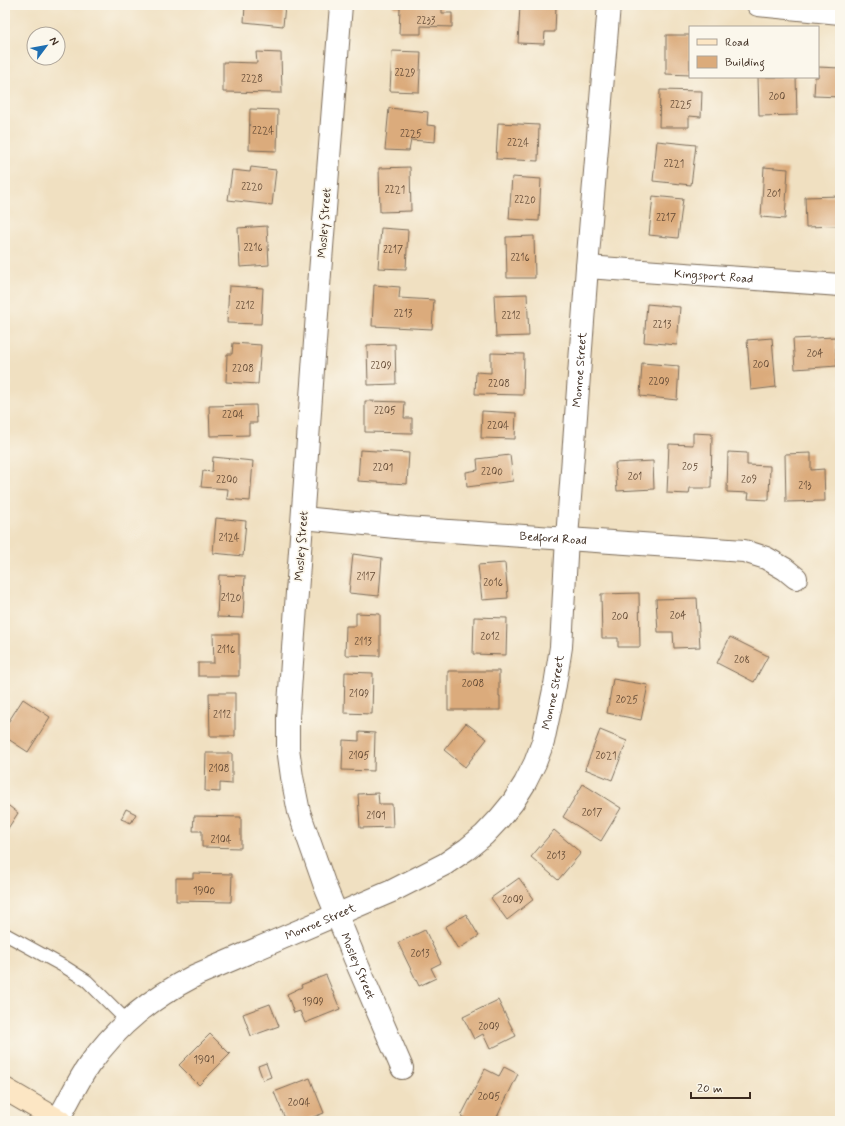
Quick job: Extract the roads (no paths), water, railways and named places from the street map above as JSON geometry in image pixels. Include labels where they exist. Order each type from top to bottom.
[{"type":"main road","points":[[5,1089],[58,1121]]},
{"type":"street","name":"Mosley Street","points":[[341,5],[288,718],[288,748],[299,812],[325,886],[402,1068]]},
{"type":"street","name":"Monroe Street","points":[[58,1121],[89,1066],[107,1041],[148,1003],[196,975],[337,915],[445,864],[484,835],[499,819],[513,802],[535,763],[543,742],[561,647],[567,538],[609,5]]},
{"type":"street","points":[[758,5],[840,13]]},
{"type":"street","name":"Kingsport Road","points":[[588,267],[840,285]]},
{"type":"street","name":"Bedford Road","points":[[303,518],[406,528],[744,551],[766,558],[785,569],[796,578]]},
{"type":"lane","points":[[5,934],[87,981],[127,1021]]},
{"type":"railway","points":[[839,1121],[840,1117]]}]
